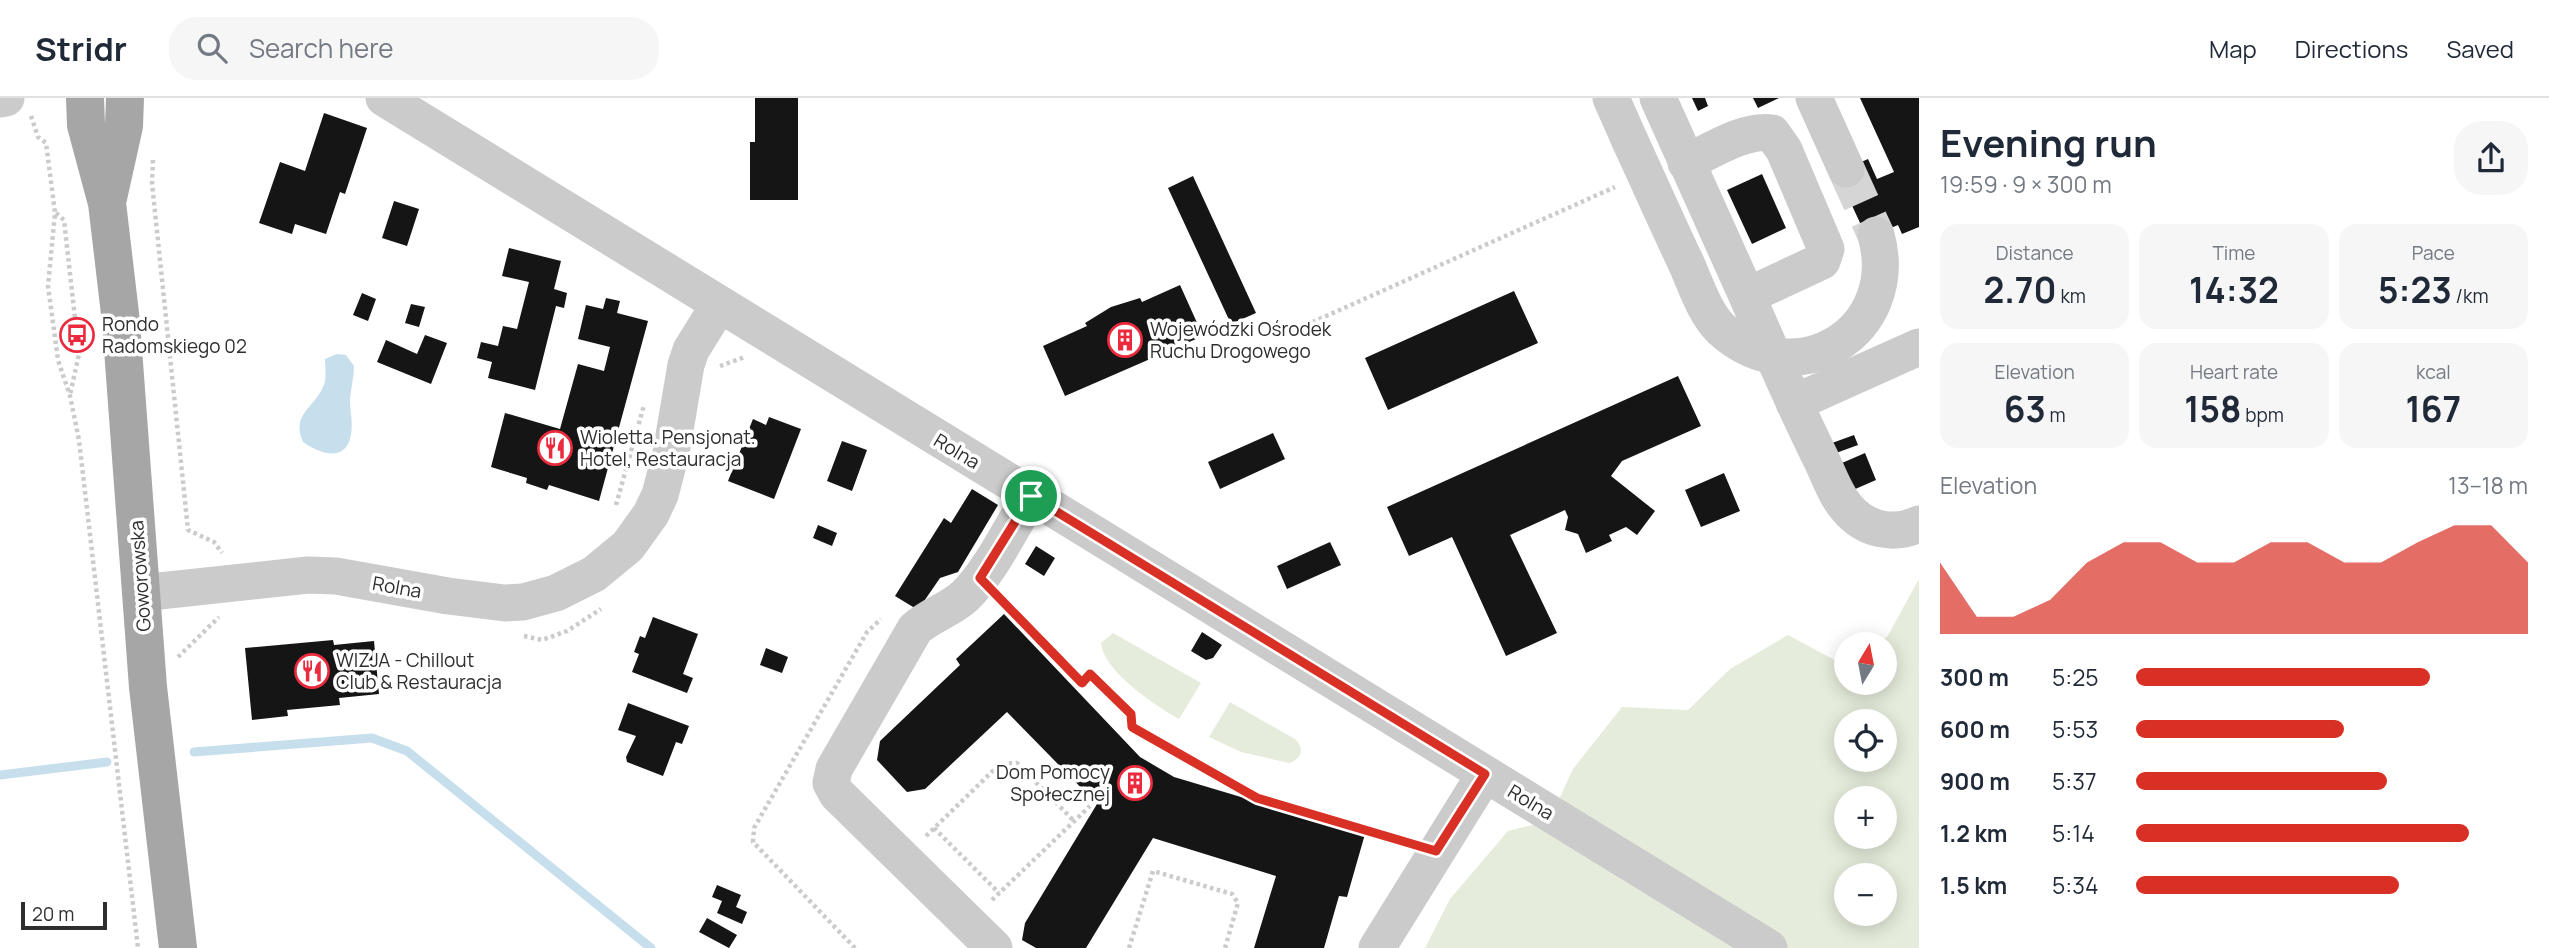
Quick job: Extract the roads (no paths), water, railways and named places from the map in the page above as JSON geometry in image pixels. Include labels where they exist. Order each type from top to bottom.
[{"type":"main road","name":"Goworowska","points":[[85,98],[86,125],[107,204],[127,370],[148,687],[178,948]]},
{"type":"main road","name":"Goworowska","points":[[107,204],[124,126],[125,98]]},
{"type":"street","name":"Rolna","points":[[384,98],[1769,948]]},
{"type":"street","points":[[1611,98],[1708,312],[1732,337],[1765,355],[1801,357],[1816,354],[1841,343],[1853,334],[1866,314],[1880,279],[1880,258],[1875,234]]},
{"type":"street","points":[[1658,98],[1794,402],[1845,507],[1868,525],[1880,529],[1904,530],[1919,524]]},
{"type":"street","points":[[1814,98],[1846,169]]},
{"type":"street","points":[[1686,163],[1747,135],[1761,132],[1772,134],[1784,150],[1826,248],[1825,256],[1815,265],[1747,296]]},
{"type":"street","name":"Rolna","points":[[141,593],[228,564],[336,576],[505,603],[523,602],[556,593],[584,580],[622,553],[651,514],[666,475],[688,357],[719,306]]},
{"type":"street","points":[[1794,402],[1919,347]]},
{"type":"street","points":[[994,948],[837,794],[831,783],[834,769],[915,629],[929,617],[955,605],[980,578],[1031,496]]},
{"type":"street","points":[[1377,948],[1485,774]]},
{"type":"water","points":[[337,354],[346,355],[354,366],[350,399],[352,429],[347,446],[342,451],[329,453],[303,442],[300,425],[305,412],[324,384],[325,359]]},
{"type":"waterway","points":[[194,752],[372,738],[407,751],[651,948]]},
{"type":"waterway","points":[[0,775],[107,762]]},
{"type":"tunnel","points":[[1846,169],[1876,235]]},
{"type":"place","name":"Rondo Radomskiego 02","points":[[77,335]]},
{"type":"place","name":"Wojewódzki Ośrodek Ruchu Drogowego","points":[[1125,340]]},
{"type":"place","name":"Wioletta. Pensjonat. Hotel, Restauracja","points":[[555,448]]},
{"type":"place","name":"WIZJA - Chillout Club & Restauracja","points":[[312,671]]},
{"type":"place","name":"Dom Pomocy Społecznej","points":[[1135,783]]}]
